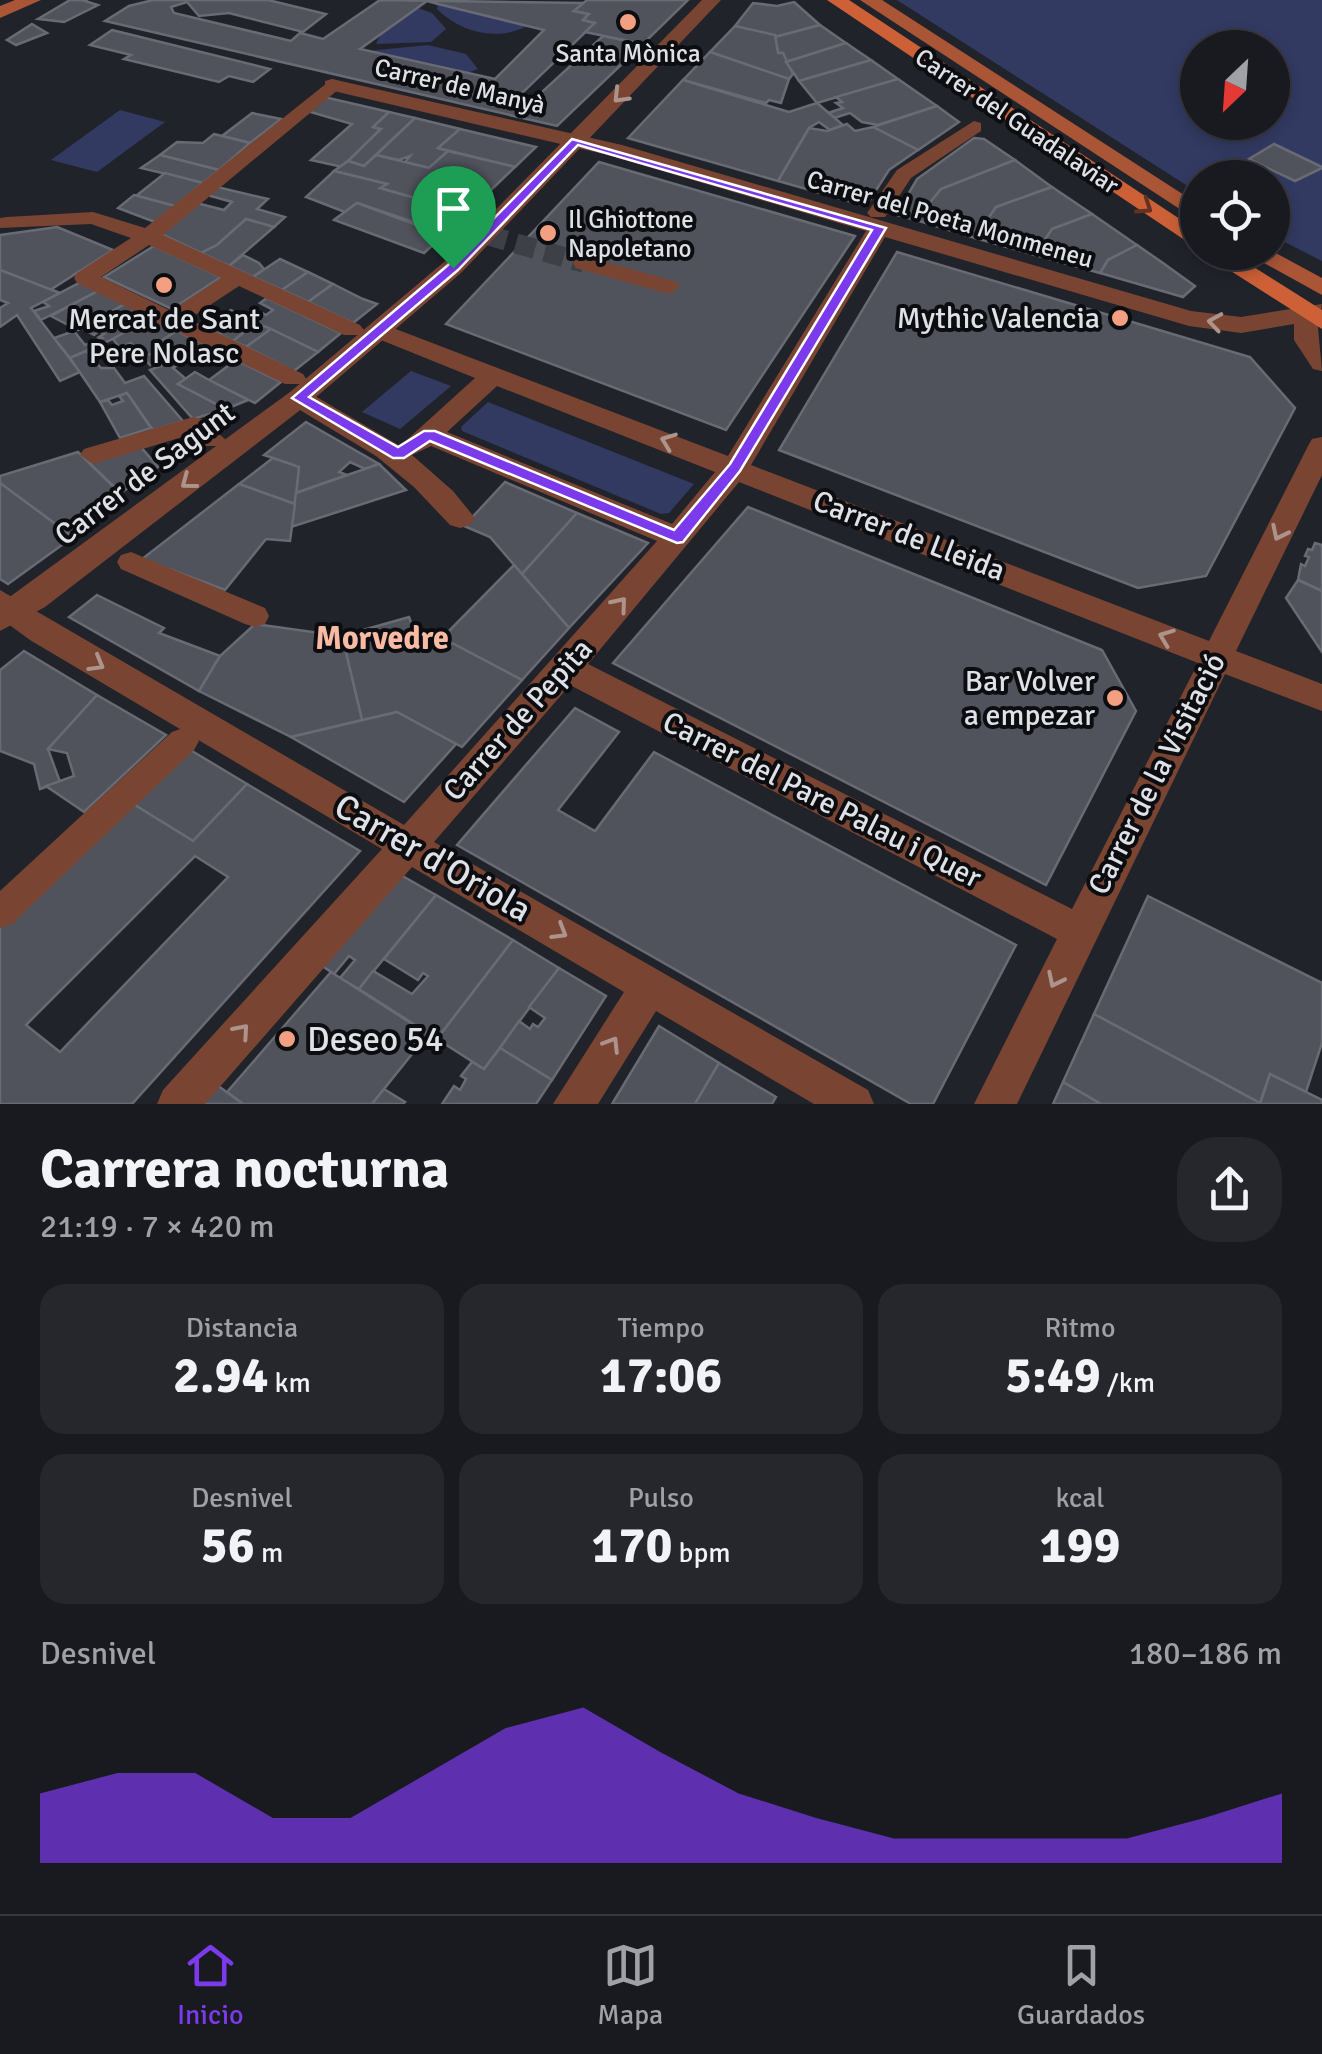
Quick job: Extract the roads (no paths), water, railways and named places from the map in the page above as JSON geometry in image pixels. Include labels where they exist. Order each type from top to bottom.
[{"type":"main road","points":[[0,0],[29,1]]},
{"type":"main road","name":"Carrer del Guadalaviar","points":[[836,0],[1180,230]]},
{"type":"main road","name":"Carrer del Guadalaviar","points":[[869,0],[1180,202]]},
{"type":"main road","points":[[0,12],[29,1]]},
{"type":"main road","points":[[1243,270],[1318,316]]},
{"type":"main road","points":[[1288,270],[1322,288]]},
{"type":"street","name":"Carrer de Sagunt","points":[[5,610],[297,389],[366,330],[476,246],[712,0]]},
{"type":"street","name":"Carrer de Manyà","points":[[332,85],[576,141]]},
{"type":"street","points":[[332,85],[148,236],[84,278],[174,319],[297,389],[398,454],[460,518]]},
{"type":"street","points":[[879,220],[904,174],[974,127]]},
{"type":"street","name":"Carrer del Poeta Monmeneu","points":[[576,141],[879,220],[1216,324],[1261,324],[1318,316]]},
{"type":"street","points":[[7,222],[93,218],[148,236],[237,278],[366,330]]},
{"type":"street","name":"Carrer de Pepita","points":[[178,1104],[566,668],[735,467],[879,220]]},
{"type":"street","points":[[584,263],[669,287]]},
{"type":"street","points":[[174,319],[237,278]]},
{"type":"street","points":[[1318,316],[1304,335],[1322,363]]},
{"type":"street","name":"Carrer de Lleida","points":[[366,330],[495,374],[1322,698]]},
{"type":"street","points":[[398,454],[429,435],[495,374]]},
{"type":"street","points":[[93,454],[193,426],[213,440]]},
{"type":"street","points":[[429,435],[677,538]]},
{"type":"street","name":"Carrer de la Visitació","points":[[994,1104],[1322,446]]},
{"type":"street","points":[[131,562],[255,616]]},
{"type":"street","name":"Carrer d'Oriola","points":[[5,610],[853,1104]]},
{"type":"street","name":"Carrer del Pare Palau i Quer","points":[[566,668],[1078,931]]},
{"type":"street","points":[[0,914],[183,742]]},
{"type":"street","points":[[574,1104],[650,985]]},
{"type":"tunnel","points":[[487,235],[584,263]]},
{"type":"place","name":"Santa Mònica","points":[[628,22]]},
{"type":"place","name":"Il Ghiottone Napoletano","points":[[548,233]]},
{"type":"place","name":"Mercat de Sant Pere Nolasc","points":[[164,285]]},
{"type":"place","name":"Mythic Valencia","points":[[1120,318]]},
{"type":"place","name":"Bar Volver a empezar","points":[[1115,698]]},
{"type":"place","name":"Deseo 54","points":[[287,1039]]},
{"type":"district","name":"Morvedre","points":[[382,638]]}]
